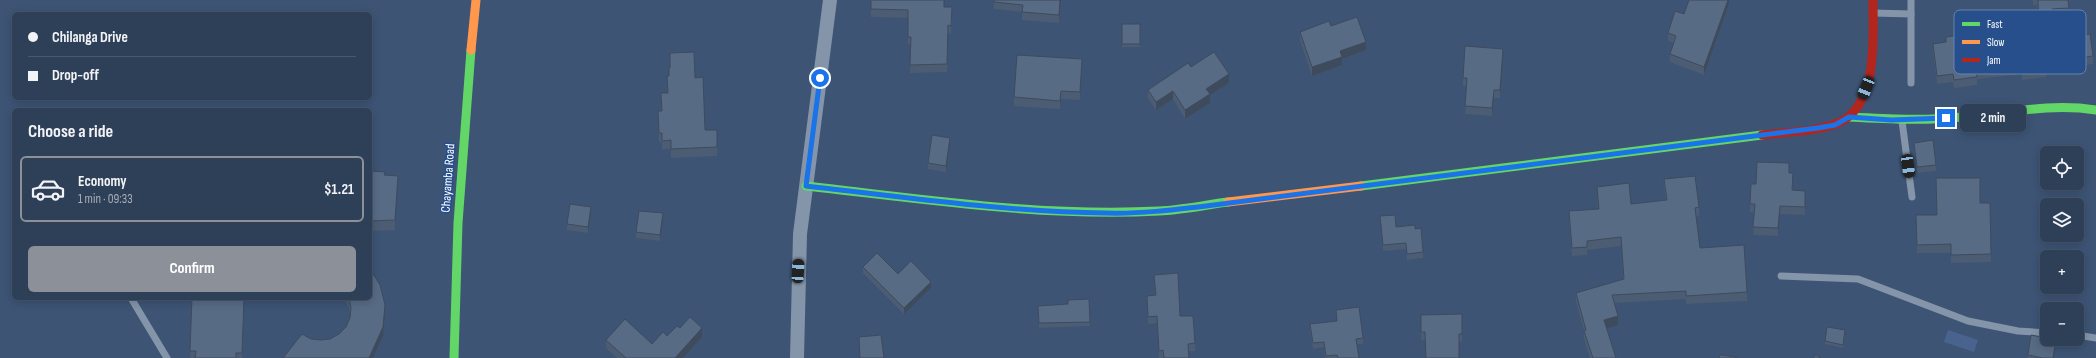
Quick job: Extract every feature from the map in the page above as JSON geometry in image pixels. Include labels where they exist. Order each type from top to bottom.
[{"type":"street","name":"Chayamba Road","points":[[454,358],[454,289],[460,168],[476,0]]},
{"type":"street","points":[[797,358],[800,241],[830,0]]},
{"type":"street","points":[[806,186],[1011,208],[1106,213],[1160,211],[1818,128],[1835,125],[1849,117],[1859,104],[1871,72],[1873,0]]},
{"type":"street","points":[[1849,117],[1902,119],[1961,117],[2032,108],[2079,106],[2096,110]]},
{"type":"lane","points":[[1911,0],[1911,83]]},
{"type":"lane","points":[[1873,13],[1911,14]]},
{"type":"lane","points":[[1902,119],[1912,198]]},
{"type":"lane","points":[[1781,276],[1858,279],[1968,321],[2040,332]]},
{"type":"lane","points":[[132,300],[167,358]]},
{"type":"lane","points":[[2084,336],[2096,338]]},
{"type":"water","points":[[1948,330],[1978,340],[1974,352],[1944,342]]},
{"type":"building","points":[[871,0],[944,0],[944,7],[952,7],[951,26],[948,25],[947,64],[910,65],[911,37],[908,37],[908,10],[871,9]]},
{"type":"building","points":[[994,0],[1060,0],[1059,15],[1022,12],[1023,5],[994,2]]},
{"type":"building","points":[[1689,0],[1728,0],[1704,67],[1670,54],[1676,36],[1668,33],[1675,11],[1684,14]]},
{"type":"building","points":[[2038,0],[2068,0],[2069,8],[2038,10]]},
{"type":"building","points":[[1357,17],[1366,42],[1340,51],[1342,57],[1312,67],[1300,32],[1329,21],[1331,26]]},
{"type":"building","points":[[1122,24],[1140,24],[1140,44],[1122,44]]},
{"type":"building","points":[[2086,34],[2090,34],[2093,56],[2086,57]]},
{"type":"building","points":[[1954,36],[1954,74],[1976,74],[1977,77],[1954,80],[1953,74],[1937,76],[1933,44],[1946,42],[1946,37]]},
{"type":"building","points":[[1465,46],[1503,49],[1500,90],[1494,90],[1492,108],[1465,106],[1467,78],[1463,78]]},
{"type":"building","points":[[694,52],[695,78],[703,77],[705,130],[717,130],[717,147],[671,149],[671,140],[662,141],[662,133],[659,133],[658,111],[662,111],[661,93],[668,93],[667,76],[669,76],[670,53]]},
{"type":"building","points":[[1214,52],[1229,74],[1206,89],[1210,94],[1185,110],[1173,91],[1156,102],[1148,90],[1188,63],[1191,67]]},
{"type":"building","points":[[1017,55],[1082,59],[1080,92],[1061,91],[1060,101],[1014,97]]},
{"type":"building","points":[[932,135],[950,138],[946,166],[928,163]]},
{"type":"building","points":[[1933,140],[1936,165],[1917,167],[1914,143]]},
{"type":"building","points":[[1757,162],[1789,163],[1789,173],[1793,173],[1792,190],[1805,191],[1805,207],[1780,206],[1778,228],[1753,227],[1755,204],[1750,204],[1751,184],[1756,184]]},
{"type":"building","points":[[372,171],[385,172],[384,175],[398,176],[395,220],[372,221]]},
{"type":"building","points":[[1695,176],[1699,207],[1695,208],[1700,248],[1744,245],[1747,292],[1686,296],[1686,291],[1612,295],[1618,316],[1604,320],[1616,358],[1593,358],[1584,331],[1586,330],[1576,293],[1624,279],[1621,237],[1587,241],[1587,247],[1572,248],[1569,211],[1599,209],[1597,187],[1629,183],[1631,204],[1667,200],[1664,179]]},
{"type":"building","points":[[1936,178],[1980,178],[1980,203],[1990,203],[1991,254],[1951,255],[1951,244],[1917,245],[1916,215],[1937,215]]},
{"type":"building","points":[[570,204],[591,207],[588,227],[567,224]]},
{"type":"building","points":[[639,211],[663,213],[660,235],[636,232]]},
{"type":"building","points":[[1395,215],[1396,227],[1415,225],[1415,229],[1421,228],[1423,252],[1407,254],[1406,243],[1383,245],[1380,216]]},
{"type":"building","points":[[877,253],[898,274],[911,261],[931,282],[904,308],[863,267]]},
{"type":"building","points":[[372,272],[380,285],[385,305],[383,327],[369,358],[283,358],[302,334],[311,339],[321,340],[330,339],[339,334],[346,327],[350,318],[351,308],[349,300],[372,300]]},
{"type":"building","points":[[1178,273],[1180,316],[1193,316],[1195,343],[1188,344],[1189,358],[1164,358],[1163,350],[1159,351],[1157,316],[1148,317],[1147,296],[1156,295],[1154,275]]},
{"type":"building","points":[[1089,299],[1090,322],[1039,323],[1038,306],[1068,304],[1068,300]]},
{"type":"building","points":[[192,300],[244,300],[242,353],[236,353],[236,358],[195,358],[196,351],[190,351]]},
{"type":"building","points":[[1359,307],[1363,338],[1356,339],[1359,358],[1338,358],[1337,355],[1326,356],[1324,342],[1313,343],[1310,324],[1337,321],[1336,310]]},
{"type":"building","points":[[1462,314],[1462,334],[1459,334],[1459,358],[1426,358],[1425,332],[1421,332],[1421,315]]},
{"type":"building","points":[[690,317],[702,328],[675,358],[626,358],[606,340],[625,319],[652,344],[663,332],[667,336],[677,326],[680,328]]},
{"type":"building","points":[[1827,327],[1845,330],[1843,345],[1825,341]]},
{"type":"building","points":[[881,335],[884,358],[860,358],[859,337]]},
{"type":"building","points":[[2031,335],[2040,337],[2040,346],[2055,346],[2053,358],[2028,355]]},
{"type":"building","points":[[1720,355],[1736,357],[1736,358],[1719,358]]},
{"type":"building","points":[[1816,355],[1821,358],[1813,358]]},
{"type":"traffic: fast","points":[[454,358],[458,223],[471,50]]},
{"type":"traffic: fast","points":[[1849,117],[1934,119],[2046,108],[2079,108],[2096,110]]},
{"type":"traffic: fast","points":[[1361,186],[1762,135]]},
{"type":"traffic: fast","points":[[806,186],[982,206],[1071,211],[1159,211],[1185,209],[1228,202]]},
{"type":"traffic: slow","points":[[471,50],[476,0]]},
{"type":"traffic: slow","points":[[1228,202],[1361,186]]},
{"type":"traffic: jam","points":[[1762,135],[1829,126],[1838,123],[1851,114],[1861,102],[1871,69],[1873,50],[1873,0]]},
{"type":"route","points":[[820,78],[806,186],[1011,208],[1106,213],[1160,211],[1206,206],[1818,128],[1835,125],[1849,117],[1891,120],[1946,118]]}]
